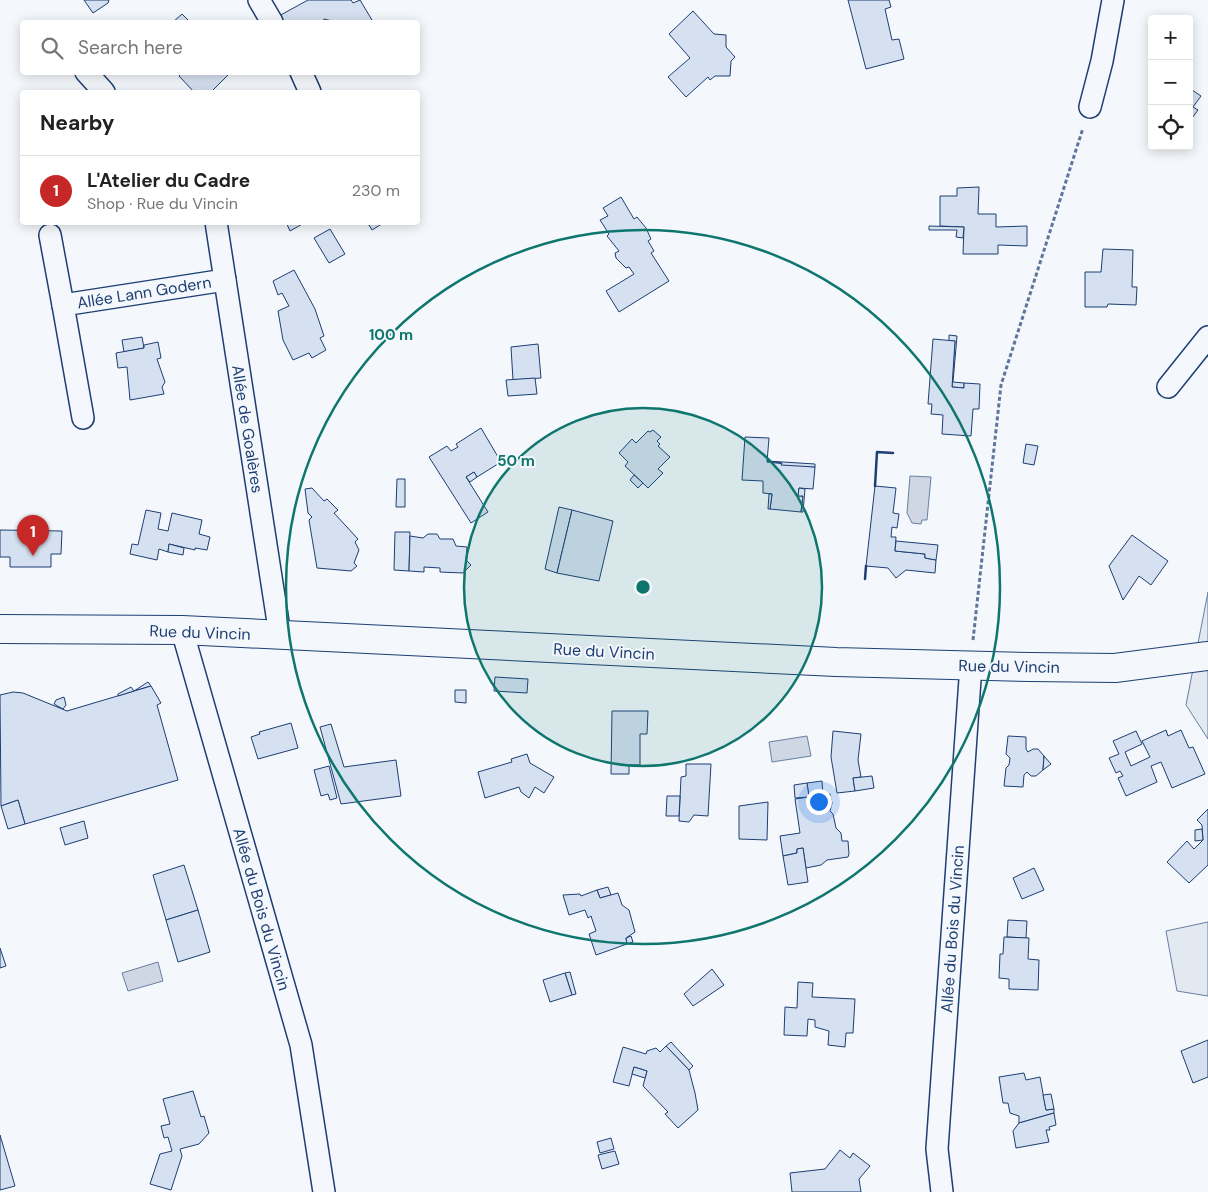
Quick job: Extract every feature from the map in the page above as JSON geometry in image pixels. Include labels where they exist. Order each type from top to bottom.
[{"type":"main road","name":"Rue du Vincin","points":[[0,628],[182,630],[826,662],[1115,668],[1208,656]]},
{"type":"street","points":[[259,0],[271,20]]},
{"type":"street","points":[[1090,107],[1102,61],[1113,0]]},
{"type":"street","points":[[89,75],[102,90]]},
{"type":"street","points":[[302,75],[309,90]]},
{"type":"street","name":"Allée de Goalères","points":[[216,225],[280,635]]},
{"type":"street","name":"Allée Lann Godern","points":[[50,235],[82,418]]},
{"type":"street","name":"Allée Lann Godern","points":[[63,305],[225,280]]},
{"type":"street","points":[[1168,388],[1208,337]]},
{"type":"street","name":"Allée du Bois du Vincin","points":[[182,630],[301,1045],[324,1192]]},
{"type":"street","name":"Allée du Bois du Vincin","points":[[942,1192],[937,1149],[971,665]]},
{"type":"path","points":[[971,665],[1001,385],[1090,107]]},
{"type":"shaded area","points":[[910,476],[931,477],[927,520],[922,520],[921,524],[912,523],[907,513]]},
{"type":"shaded area","points":[[1208,592],[1208,739],[1186,705]]},
{"type":"shaded area","points":[[807,736],[811,756],[772,762],[769,742]]},
{"type":"shaded area","points":[[1208,922],[1208,996],[1177,991],[1166,931]]},
{"type":"shaded area","points":[[158,962],[163,981],[128,991],[122,973]]},
{"type":"building","points":[[84,0],[109,0],[108,3],[93,13]]},
{"type":"building","points":[[308,0],[351,0],[353,3],[360,0],[372,20],[279,20],[277,17]]},
{"type":"building","points":[[848,0],[889,0],[891,7],[885,9],[892,40],[899,39],[904,59],[866,69]]},
{"type":"building","points":[[693,11],[714,34],[726,35],[726,47],[735,57],[731,61],[730,76],[715,76],[710,80],[708,77],[686,97],[668,77],[690,58],[669,34]]},
{"type":"building","points":[[182,14],[188,20],[175,20]]},
{"type":"building","points":[[228,75],[213,90],[192,90],[179,76]]},
{"type":"building","points":[[1193,91],[1201,96],[1193,107]]},
{"type":"building","points":[[1193,107],[1198,110],[1193,117]]},
{"type":"building","points":[[979,187],[978,214],[996,214],[996,227],[1027,226],[1027,246],[998,245],[998,254],[963,254],[964,227],[940,226],[940,196],[957,196],[957,188]]},
{"type":"building","points":[[621,197],[634,219],[637,217],[646,228],[651,239],[648,241],[654,251],[651,253],[669,281],[619,312],[606,291],[634,274],[629,267],[626,268],[616,258],[615,253],[619,251],[607,236],[609,234],[600,220],[608,216],[603,208]]},
{"type":"building","points":[[287,225],[301,225],[290,231]]},
{"type":"building","points":[[369,225],[380,225],[372,230]]},
{"type":"building","points":[[929,226],[964,227],[963,238],[956,237],[957,230],[929,230]]},
{"type":"building","points":[[330,229],[345,254],[329,263],[314,238]]},
{"type":"building","points":[[1103,249],[1133,250],[1132,287],[1137,287],[1136,305],[1108,304],[1107,307],[1085,307],[1085,272],[1101,272]]},
{"type":"building","points":[[294,270],[315,309],[324,336],[320,338],[326,350],[312,358],[309,353],[293,360],[283,340],[278,311],[289,306],[282,293],[278,295],[273,281]]},
{"type":"building","points":[[949,335],[957,336],[953,382],[964,383],[964,388],[952,387],[955,341],[949,341]]},
{"type":"building","points":[[142,337],[144,348],[124,352],[122,340]]},
{"type":"building","points":[[933,339],[955,341],[952,387],[964,388],[964,383],[980,384],[979,409],[973,409],[971,436],[942,434],[943,415],[931,414],[932,404],[928,404]]},
{"type":"building","points":[[158,342],[161,358],[157,359],[165,382],[162,387],[164,394],[130,400],[127,367],[118,368],[116,353],[144,348],[144,345]]},
{"type":"building","points":[[538,344],[541,378],[513,380],[511,347]]},
{"type":"building","points":[[535,378],[537,394],[508,396],[506,380]]},
{"type":"building","points":[[481,428],[501,462],[477,477],[474,472],[466,477],[488,512],[471,523],[429,457],[447,446],[451,451],[458,447],[456,444]]},
{"type":"building","points":[[653,430],[661,437],[657,441],[660,444],[658,446],[670,457],[658,469],[663,473],[648,488],[625,466],[628,462],[619,453],[632,439],[636,443],[648,431]]},
{"type":"building","points":[[745,437],[769,438],[767,462],[815,467],[813,489],[799,488],[798,496],[803,496],[801,512],[770,509],[772,494],[763,493],[763,481],[742,480]]},
{"type":"building","points":[[1026,444],[1038,446],[1034,465],[1023,463]]},
{"type":"building","points":[[767,461],[815,464],[815,467],[781,465],[782,463]]},
{"type":"building","points":[[474,472],[477,477],[470,482],[466,477]]},
{"type":"building","points":[[634,475],[643,483],[638,488],[630,480]]},
{"type":"building","points":[[397,479],[405,479],[405,507],[396,507]]},
{"type":"building","points":[[875,486],[896,488],[893,513],[899,514],[897,528],[892,527],[891,537],[896,537],[895,551],[925,554],[925,558],[936,560],[935,573],[906,570],[896,578],[888,568],[866,566]]},
{"type":"building","points":[[312,488],[324,501],[327,499],[338,510],[334,513],[358,539],[355,542],[359,550],[354,563],[357,566],[351,571],[317,568],[309,520],[312,517],[308,513],[305,489]]},
{"type":"building","points":[[799,488],[805,489],[803,512],[801,512],[803,496],[798,496]]},
{"type":"building","points":[[769,494],[772,494],[770,509],[768,509]]},
{"type":"building","points":[[559,507],[572,510],[557,573],[545,569]]},
{"type":"building","points":[[146,510],[161,513],[158,529],[168,531],[172,513],[202,520],[199,534],[210,537],[207,550],[195,548],[195,550],[169,544],[168,552],[159,549],[157,560],[130,554],[132,544],[138,545]]},
{"type":"building","points":[[572,510],[613,521],[599,581],[557,573]]},
{"type":"building","points":[[0,530],[62,531],[61,554],[51,554],[51,567],[10,567],[10,557],[0,557]]},
{"type":"building","points":[[395,532],[410,532],[409,571],[394,570]]},
{"type":"building","points":[[428,534],[437,534],[440,539],[453,539],[456,546],[467,547],[466,560],[471,565],[463,573],[440,572],[440,568],[424,567],[424,572],[409,571],[410,536],[423,538]]},
{"type":"building","points":[[1132,535],[1168,561],[1151,585],[1139,576],[1123,600],[1109,566]]},
{"type":"building","points":[[896,541],[938,545],[936,560],[925,558],[925,554],[895,551]]},
{"type":"building","points":[[169,544],[184,548],[183,555],[168,552]]},
{"type":"building","points":[[495,677],[528,679],[527,693],[494,691]]},
{"type":"building","points":[[148,682],[151,686],[134,691]]},
{"type":"building","points":[[151,686],[161,703],[157,705],[178,780],[25,824],[18,800],[1,806],[0,695],[13,692],[23,693],[67,711]]},
{"type":"building","points":[[131,687],[134,691],[118,696],[118,694]]},
{"type":"building","points":[[455,690],[466,690],[466,703],[455,702]]},
{"type":"building","points":[[64,697],[66,705],[63,709],[54,704],[56,700]]},
{"type":"building","points":[[612,711],[648,711],[647,734],[640,734],[640,765],[629,765],[629,774],[611,774]]},
{"type":"building","points":[[291,723],[298,748],[258,759],[251,737],[260,734],[259,732]]},
{"type":"building","points":[[331,724],[344,767],[396,760],[401,796],[341,804],[320,727]]},
{"type":"building","points":[[1166,730],[1168,736],[1181,730],[1189,748],[1193,747],[1205,774],[1172,788],[1161,762],[1151,766],[1157,782],[1126,796],[1118,778],[1123,776],[1120,771],[1116,773],[1109,758],[1119,754],[1113,741],[1136,731],[1142,744],[1125,752],[1131,766],[1150,757],[1142,741]]},
{"type":"building","points":[[833,731],[861,734],[858,760],[861,777],[853,778],[855,791],[837,793],[831,757]]},
{"type":"building","points":[[1008,736],[1026,737],[1026,749],[1028,752],[1038,749],[1044,756],[1043,770],[1036,776],[1031,776],[1027,772],[1024,775],[1023,787],[1004,786],[1006,768],[1009,765],[1010,758],[1006,754]]},
{"type":"building","points":[[527,754],[530,763],[554,777],[544,793],[535,787],[529,798],[521,792],[519,787],[485,798],[478,772],[512,762],[511,759]]},
{"type":"building","points":[[1044,756],[1051,764],[1043,770]]},
{"type":"building","points":[[686,764],[711,764],[708,816],[694,815],[689,822],[679,821],[681,777],[686,776]]},
{"type":"building","points":[[329,766],[337,798],[330,800],[328,794],[321,796],[314,770]]},
{"type":"building","points":[[872,776],[874,788],[855,791],[853,778]]},
{"type":"building","points":[[822,781],[823,795],[809,797],[807,783]]},
{"type":"building","points":[[807,783],[809,797],[795,798],[794,785]]},
{"type":"building","points":[[830,794],[832,803],[830,811],[833,814],[836,828],[841,833],[842,841],[848,841],[848,857],[827,860],[821,865],[806,868],[803,848],[797,849],[797,853],[783,856],[780,836],[800,833],[795,799]]},
{"type":"building","points":[[667,796],[680,796],[679,816],[666,816]]},
{"type":"building","points":[[18,800],[25,824],[8,829],[1,806]]},
{"type":"building","points":[[768,802],[767,840],[739,839],[739,806]]},
{"type":"building","points":[[1208,809],[1208,865],[1189,883],[1167,862],[1187,841],[1194,849],[1203,840],[1202,825],[1197,820]]},
{"type":"building","points":[[84,821],[88,838],[65,845],[60,828]]},
{"type":"building","points":[[1202,829],[1203,840],[1195,841],[1195,830]]},
{"type":"building","points":[[803,848],[808,882],[788,885],[783,856],[797,853],[797,849]]},
{"type":"building","points":[[184,865],[198,910],[166,920],[153,875]]},
{"type":"building","points":[[1034,868],[1044,890],[1022,899],[1013,878]]},
{"type":"building","points":[[608,887],[611,895],[600,898],[597,890]]},
{"type":"building","points":[[597,890],[600,898],[618,893],[622,905],[629,910],[635,932],[626,938],[627,944],[596,955],[589,934],[596,931],[591,916],[588,918],[585,910],[569,915],[563,895],[580,894],[581,896]]},
{"type":"building","points":[[198,910],[210,952],[178,962],[166,920]]},
{"type":"building","points":[[1008,920],[1027,921],[1026,938],[1007,937]]},
{"type":"building","points":[[631,936],[633,942],[627,944],[626,938]]},
{"type":"building","points":[[1004,937],[1029,938],[1028,959],[1039,960],[1038,990],[1009,989],[1009,979],[999,978],[1000,954],[1003,954]]},
{"type":"building","points":[[0,948],[6,966],[0,968]]},
{"type":"building","points":[[712,969],[724,985],[693,1006],[684,994]]},
{"type":"building","points":[[570,972],[576,994],[572,995],[565,973]]},
{"type":"building","points":[[565,973],[572,995],[550,1002],[543,980]]},
{"type":"building","points":[[798,982],[813,983],[812,997],[855,999],[853,1033],[846,1033],[845,1047],[828,1045],[829,1031],[815,1027],[815,1020],[808,1019],[807,1036],[784,1035],[785,1007],[797,1008]]},
{"type":"building","points":[[1208,1040],[1208,1077],[1193,1083],[1181,1051]]},
{"type":"building","points":[[671,1042],[693,1066],[689,1070],[666,1046]]},
{"type":"building","points":[[666,1046],[689,1070],[698,1110],[678,1128],[665,1114],[668,1112],[643,1086],[647,1071],[634,1067],[629,1086],[613,1082],[623,1047],[646,1054],[647,1051],[656,1048],[660,1052]]},
{"type":"building","points":[[634,1067],[647,1071],[645,1078],[632,1074]]},
{"type":"building","points":[[1024,1073],[1026,1080],[1040,1077],[1046,1110],[1054,1109],[1054,1113],[1019,1123],[1019,1116],[1010,1113],[1008,1103],[1003,1103],[999,1077]]},
{"type":"building","points":[[193,1091],[201,1117],[204,1116],[209,1133],[199,1144],[180,1149],[182,1156],[171,1190],[150,1184],[160,1154],[172,1151],[168,1137],[164,1138],[161,1126],[170,1124],[163,1099]]},
{"type":"building","points":[[1051,1094],[1054,1109],[1046,1110],[1043,1095]]},
{"type":"building","points":[[1054,1113],[1056,1125],[1049,1127],[1050,1130],[1046,1130],[1049,1142],[1016,1148],[1013,1131],[1019,1123]]},
{"type":"building","points":[[0,1135],[15,1186],[0,1190]]},
{"type":"building","points":[[611,1138],[614,1149],[600,1153],[597,1142]]},
{"type":"building","points":[[840,1150],[850,1158],[853,1153],[870,1166],[859,1179],[861,1192],[792,1192],[790,1173],[825,1169]]},
{"type":"building","points":[[615,1151],[619,1164],[602,1169],[598,1155]]},
{"type":"wall","points":[[875,486],[877,452],[893,453]]},
{"type":"wall","points":[[865,579],[866,566]]},
{"type":"place","name":"L'Atelier du Cadre","points":[[33,556]]}]
